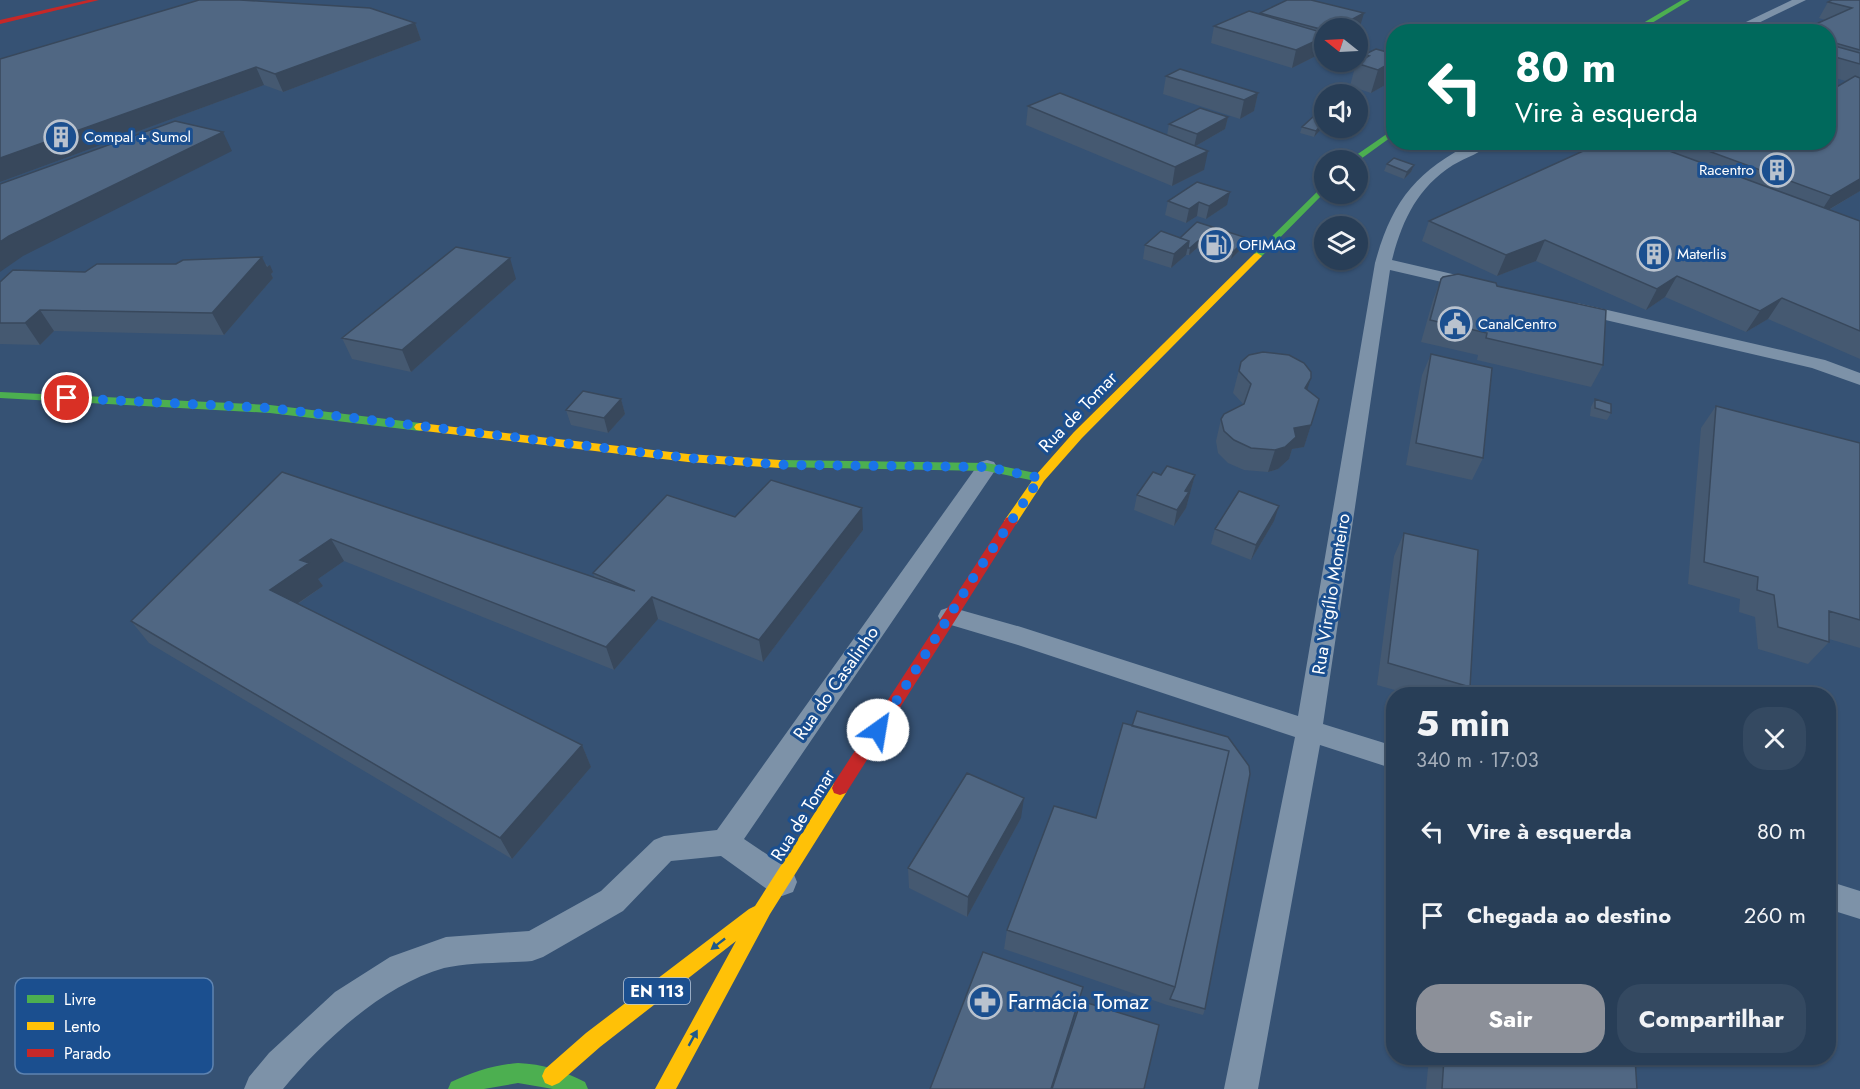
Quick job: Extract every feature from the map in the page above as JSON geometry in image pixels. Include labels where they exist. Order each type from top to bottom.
[{"type":"main road","points":[[0,16],[71,0]]},
{"type":"main road","points":[[0,22],[96,0]]},
{"type":"main road","points":[[1641,24],[1663,7],[1687,0]]},
{"type":"main road","points":[[1367,150],[1386,137]]},
{"type":"main road","name":"Rua de Tomar","points":[[665,1089],[765,908],[1003,532],[1040,478],[1078,435],[1314,198]]},
{"type":"main road","points":[[0,395],[270,408],[711,460],[788,465],[987,467],[1040,478]]},
{"type":"main road","name":"Rua de Tomar","points":[[552,1076],[593,1040],[765,908]]},
{"type":"main road","points":[[458,1089],[468,1083],[511,1073],[552,1076],[578,1089]]},
{"type":"street","points":[[1748,24],[1801,0]]},
{"type":"street","name":"Rua Virgílio Monteiro","points":[[1241,1089],[1309,731],[1390,231],[1408,197],[1417,186],[1452,159],[1470,150]]},
{"type":"street","points":[[1383,263],[1488,288]]},
{"type":"street","points":[[1558,304],[1818,364],[1860,379]]},
{"type":"street","name":"Rua do Casalinho","points":[[725,842],[987,467]]},
{"type":"street","points":[[950,616],[1032,640],[1386,755]]},
{"type":"street","points":[[261,1089],[281,1065],[346,1003],[401,968],[446,952],[532,946],[612,901],[664,849],[725,842],[782,882]]},
{"type":"street","points":[[1836,898],[1860,905]]},
{"type":"building","name":"Compal + Sumol","points":[[199,0],[240,0],[370,8],[415,23],[275,74],[256,67],[0,158],[0,59]]},
{"type":"building","points":[[1287,0],[1311,0],[1364,13],[1355,18],[1314,18],[1314,27],[1260,13]]},
{"type":"building","points":[[1860,0],[1860,50],[1836,43],[1836,24],[1816,24],[1852,8],[1828,2]]},
{"type":"building","points":[[1249,11],[1314,30],[1314,42],[1296,50],[1214,26]]},
{"type":"building","points":[[1836,46],[1860,53],[1860,64],[1836,57]]},
{"type":"building","points":[[1376,49],[1386,52],[1386,66],[1378,70],[1368,67],[1368,53]]},
{"type":"building","points":[[1180,69],[1258,93],[1244,100],[1166,76]]},
{"type":"building","points":[[1855,76],[1860,78],[1860,179],[1831,196],[1706,150],[1836,150],[1836,87]]},
{"type":"building","points":[[1060,93],[1208,151],[1175,167],[1028,106]]},
{"type":"building","points":[[1200,108],[1228,117],[1197,134],[1169,124]]},
{"type":"building","points":[[1314,116],[1314,130],[1302,127]]},
{"type":"building","points":[[175,121],[223,132],[0,242],[0,184]]},
{"type":"building","name":"Materlis","points":[[1585,150],[1667,150],[1860,221],[1860,331],[1782,298],[1760,311],[1677,276],[1657,289],[1545,240],[1506,255],[1429,221]]},
{"type":"building","points":[[1394,158],[1414,165],[1407,172],[1387,164]]},
{"type":"building","points":[[1197,182],[1230,192],[1209,206],[1199,202],[1189,209],[1168,201]]},
{"type":"building","points":[[1197,222],[1247,238],[1233,252],[1198,241],[1188,248],[1189,241],[1180,238]]},
{"type":"building","points":[[1161,231],[1189,241],[1174,254],[1145,245]]},
{"type":"building","points":[[456,247],[510,258],[402,350],[342,338]]},
{"type":"building","points":[[262,257],[212,313],[40,310],[25,323],[0,323],[0,282],[13,270],[85,272],[97,264],[176,264],[183,260]]},
{"type":"building","points":[[1458,274],[1496,283],[1497,286],[1606,310],[1603,365],[1486,338],[1487,333],[1430,320],[1441,279]]},
{"type":"building","points":[[1263,352],[1289,355],[1304,363],[1311,372],[1311,378],[1305,388],[1319,399],[1311,425],[1294,428],[1296,437],[1285,447],[1275,450],[1251,448],[1234,440],[1224,431],[1221,419],[1224,414],[1244,404],[1251,384],[1239,371],[1241,362],[1249,355]]},
{"type":"building","points":[[1431,354],[1492,368],[1483,458],[1416,443]]},
{"type":"building","points":[[583,391],[621,399],[604,418],[566,410]]},
{"type":"building","points":[[1595,399],[1611,404],[1611,413],[1595,408]]},
{"type":"building","points":[[1716,406],[1860,443],[1860,620],[1829,611],[1829,642],[1778,627],[1774,595],[1757,590],[1758,577],[1704,562]]},
{"type":"building","points":[[1167,466],[1195,475],[1185,491],[1189,492],[1177,510],[1137,495],[1153,472],[1161,475]]},
{"type":"building","points":[[282,472],[635,591],[593,573],[667,495],[735,517],[771,480],[862,508],[759,640],[652,597],[606,647],[331,539],[300,560],[309,563],[270,590],[582,745],[500,838],[131,621]]},
{"type":"building","points":[[1239,491],[1279,506],[1256,545],[1215,529]]},
{"type":"building","points":[[1404,533],[1478,550],[1470,687],[1388,663]]},
{"type":"building","points":[[1137,711],[1228,737],[1249,766],[1250,774],[1205,1009],[1170,999],[1175,987],[1229,751],[1132,726]]},
{"type":"building","points":[[1123,723],[1229,751],[1175,987],[1007,930],[1054,806],[1096,818]]},
{"type":"building","points":[[967,773],[1024,798],[968,897],[908,868]]},
{"type":"building","points":[[983,952],[1083,987],[1051,1089],[930,1089]]},
{"type":"building","points":[[1081,1001],[1159,1025],[1144,1089],[1052,1089]]},
{"type":"building","points":[[1444,1065],[1635,1065],[1637,1089],[1442,1089]]},
{"type":"traffic: fast","points":[[1645,24],[1687,0]]},
{"type":"traffic: fast","points":[[1367,150],[1386,137]]},
{"type":"traffic: fast","points":[[1257,256],[1314,198]]},
{"type":"traffic: fast","points":[[0,395],[270,409],[420,427]]},
{"type":"traffic: fast","points":[[780,464],[987,467],[1040,478]]},
{"type":"traffic: fast","points":[[458,1089],[488,1077],[518,1073],[548,1077],[578,1089]]},
{"type":"traffic: slow","points":[[1011,521],[1040,478],[1078,435],[1257,256]]},
{"type":"traffic: slow","points":[[420,427],[688,458],[780,464]]},
{"type":"traffic: slow","points":[[665,1089],[764,908],[840,788]]},
{"type":"traffic: slow","points":[[552,1076],[593,1040],[755,915]]},
{"type":"traffic: jam","points":[[0,22],[96,0]]},
{"type":"traffic: jam","points":[[840,788],[1011,521]]},
{"type":"place","name":"Compal + Sumol","points":[[61,137]]},
{"type":"place","name":"Racentro","points":[[1777,170]]},
{"type":"place","name":"OFIMAQ","points":[[1216,245]]},
{"type":"place","name":"Materlis","points":[[1654,254]]},
{"type":"place","name":"CanalCentro","points":[[1455,324]]},
{"type":"place","name":"Farmácia Tomaz","points":[[985,1002]]},
{"type":"route","points":[[67,398],[270,408],[688,458],[788,465],[987,467],[1040,478],[1008,523],[878,730]]}]
